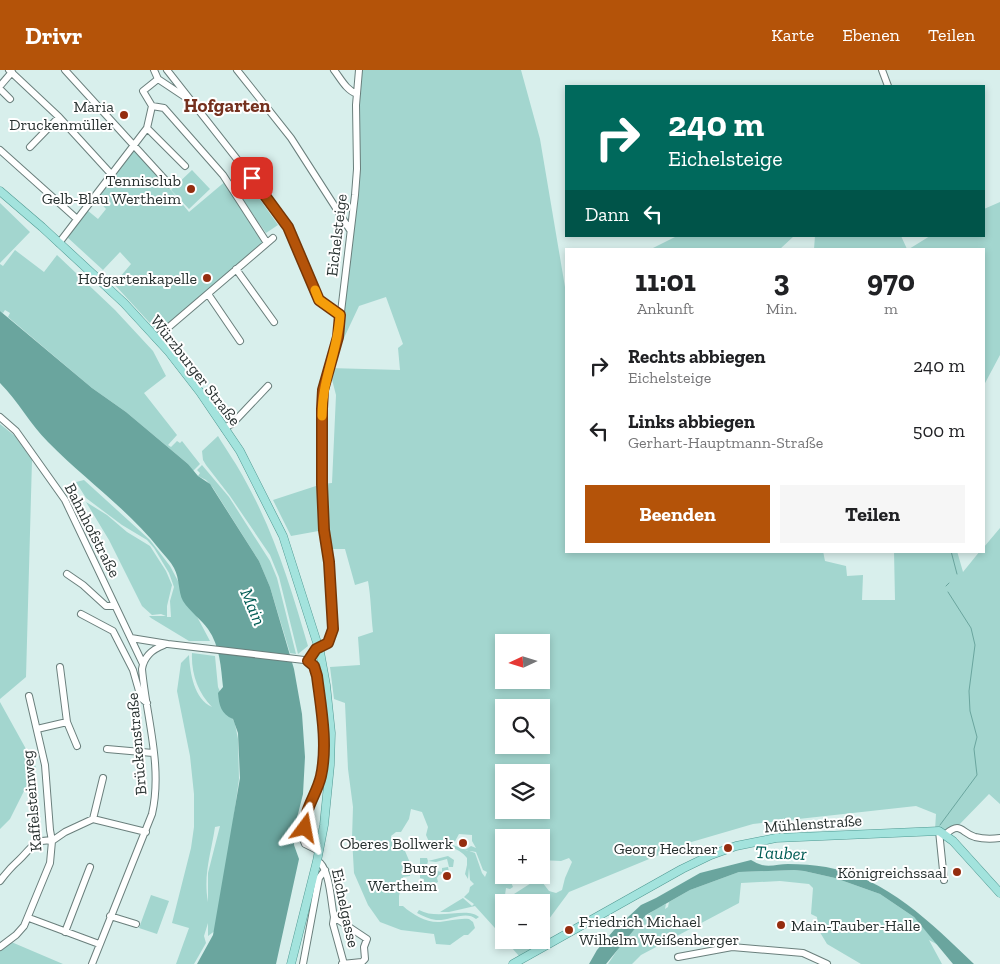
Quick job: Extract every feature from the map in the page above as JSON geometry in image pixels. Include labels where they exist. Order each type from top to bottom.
[{"type":"main road","name":"Würzburger Straße","points":[[0,191],[124,303],[156,338],[200,392],[250,468],[283,536],[316,640],[326,685],[330,733],[329,784],[321,842]]},
{"type":"main road","points":[[942,833],[1000,893]]},
{"type":"main road","name":"Mühlenstraße","points":[[513,964],[682,869],[711,855],[736,846],[776,838],[942,833]]},
{"type":"main road","points":[[291,964],[321,842]]},
{"type":"street","points":[[65,70],[169,184]]},
{"type":"street","points":[[154,70],[158,79],[193,103]]},
{"type":"street","points":[[167,70],[288,227],[319,300],[340,315]]},
{"type":"street","points":[[237,70],[291,138],[350,230]]},
{"type":"street","points":[[334,70],[346,88],[357,94]]},
{"type":"street","name":"Eichelsteige","points":[[307,659],[316,649],[328,643],[333,629],[322,484],[323,390],[338,337],[357,169],[357,94],[359,70]]},
{"type":"street","points":[[882,70],[888,85]]},
{"type":"street","points":[[10,98],[0,87],[11,71],[59,117],[112,175]]},
{"type":"street","points":[[59,243],[147,128],[152,106],[143,91],[158,79]]},
{"type":"street","points":[[152,106],[164,108],[223,175],[267,243]]},
{"type":"street","points":[[30,147],[59,117]]},
{"type":"street","points":[[147,128],[185,166]]},
{"type":"street","points":[[0,150],[77,219]]},
{"type":"street","points":[[156,338],[273,238]]},
{"type":"street","points":[[236,269],[274,322]]},
{"type":"street","points":[[208,294],[240,340]]},
{"type":"street","points":[[224,428],[232,424],[268,386]]},
{"type":"street","name":"Bahnhofstraße","points":[[0,417],[16,431],[65,500],[143,664]]},
{"type":"street","points":[[67,574],[83,585],[106,606],[114,606]]},
{"type":"street","points":[[81,614],[113,631],[133,670],[141,698],[147,703]]},
{"type":"street","points":[[131,638],[307,659],[314,666],[317,676],[323,745],[320,778],[300,832],[302,840],[308,846],[319,851]]},
{"type":"street","points":[[143,664],[151,652],[158,647],[170,644]]},
{"type":"street","name":"Brückenstraße","points":[[92,964],[110,916],[146,832],[156,798],[156,777],[143,664]]},
{"type":"street","points":[[60,667],[67,722],[77,746]]},
{"type":"street","name":"Kaffelsteinweg","points":[[0,947],[16,935],[29,918],[50,863],[52,841],[45,765],[29,696]]},
{"type":"street","points":[[37,729],[67,722]]},
{"type":"street","points":[[107,749],[153,753]]},
{"type":"street","points":[[93,818],[103,778]]},
{"type":"street","points":[[0,881],[8,869],[29,848],[39,842],[52,841],[93,818],[146,832]]},
{"type":"street","points":[[305,819],[307,836],[310,839],[321,842]]},
{"type":"street","points":[[944,880],[942,833],[960,828],[973,836],[989,839],[1000,838]]},
{"type":"street","name":"Eichelgasse","points":[[317,861],[323,865],[325,870],[334,917],[333,924],[343,964]]},
{"type":"street","points":[[65,932],[90,867]]},
{"type":"street","points":[[303,964],[319,878],[325,870]]},
{"type":"street","points":[[110,916],[136,924]]},
{"type":"street","points":[[334,917],[367,940],[364,947],[365,959],[362,962],[343,964]]},
{"type":"street","points":[[29,918],[99,944]]},
{"type":"street","points":[[678,957],[732,947],[803,953],[827,964]]},
{"type":"green space","points":[[356,70],[521,70],[540,139],[565,287],[565,553],[823,553],[825,561],[846,566],[847,576],[863,575],[862,600],[895,600],[894,553],[958,553],[963,572],[978,553],[985,553],[985,546],[1000,528],[1000,804],[989,794],[956,828],[946,834],[935,830],[936,814],[916,806],[753,824],[688,843],[569,892],[550,918],[550,894],[514,894],[530,884],[544,884],[549,891],[556,893],[562,890],[572,862],[569,858],[561,861],[550,860],[550,829],[495,829],[495,884],[512,884],[513,887],[510,889],[506,888],[505,894],[495,894],[495,928],[475,906],[449,912],[440,912],[463,898],[472,906],[474,904],[464,897],[474,884],[470,880],[469,868],[468,879],[465,874],[467,858],[460,851],[450,847],[430,844],[426,835],[428,827],[422,812],[411,809],[409,819],[401,832],[396,832],[391,836],[393,843],[396,845],[402,844],[411,865],[410,876],[403,877],[399,906],[403,906],[425,920],[430,921],[440,922],[469,919],[473,922],[475,928],[468,935],[464,935],[450,945],[436,944],[434,934],[401,930],[380,922],[368,905],[354,873],[353,807],[348,769],[345,703],[334,699],[330,667],[360,665],[358,637],[373,632],[368,581],[355,585],[345,549],[332,549],[325,540],[324,530],[291,536],[273,500],[322,484],[332,483],[336,395],[329,368],[400,370],[398,348],[403,344],[386,297],[359,306],[343,340],[338,337],[355,195],[353,100]],"holes":[[[459,834],[472,835],[472,841],[476,848],[471,846],[466,850],[453,845]],[[469,851],[476,852],[483,870],[487,872],[485,877],[475,853]]]},
{"type":"green space","points":[[135,147],[189,212],[227,180],[267,243],[159,333],[114,284],[131,264],[120,252],[103,270],[67,237],[87,210],[98,219],[106,209],[97,199]]},
{"type":"green space","name":"Tennisclub Gelb-Blau Wertheim","points":[[192,170],[210,189],[189,209],[171,190]]},
{"type":"green space","points":[[249,184],[278,225],[266,233],[237,192]]},
{"type":"green space","points":[[1000,202],[1000,355],[985,383],[985,248],[911,248],[928,237],[985,237],[985,209]]},
{"type":"green space","points":[[0,203],[30,232],[0,263]]},
{"type":"green space","points":[[675,237],[793,237],[781,248],[653,248]]},
{"type":"green space","points":[[815,237],[901,237],[907,248],[814,248]]},
{"type":"green space","points":[[15,250],[44,272],[57,255],[115,310],[153,351],[166,376],[144,393],[177,435],[168,445],[171,447],[177,441],[180,443],[182,441],[200,464],[193,471],[188,464],[126,412],[92,388],[8,317],[10,313],[5,310],[3,313],[0,311],[0,264],[3,266]]},
{"type":"green space","points":[[0,424],[15,436],[32,460],[26,677],[0,699]]},
{"type":"green space","points":[[218,436],[240,470],[256,501],[282,562],[308,646],[298,654],[279,577],[270,555],[203,460],[202,451]]},
{"type":"green space","points":[[202,465],[229,497],[270,561],[277,578],[296,654],[290,653],[270,587],[259,561],[213,488],[206,480],[198,476],[200,473],[197,470]]},
{"type":"green space","points":[[84,480],[150,540],[170,566],[210,641],[189,641],[149,616],[166,616],[161,614],[152,615],[142,606],[109,540],[86,502],[150,546],[166,571],[172,585],[167,606],[167,617],[171,617],[170,601],[174,587],[169,573],[147,540],[122,525],[86,498],[76,482]]},
{"type":"green space","points":[[192,653],[215,656],[218,687],[235,724],[238,739],[239,779],[223,895],[216,930],[208,936],[208,923],[204,936],[206,943],[194,964],[176,964],[189,928],[172,923],[191,848],[194,827],[194,794],[190,756],[177,691],[181,663],[189,655],[190,670],[197,692],[212,707],[196,682]],"holes":[[[220,826],[208,873],[208,902],[206,883],[208,864],[215,827]]]},
{"type":"green space","points":[[0,702],[36,767],[10,819],[0,829]]},
{"type":"green space","points":[[448,856],[454,860],[453,867],[449,867],[447,859],[436,862],[428,861]]},
{"type":"green space","points":[[420,858],[427,858],[426,870],[431,871],[431,874],[434,873],[433,870],[442,872],[442,868],[448,867],[449,872],[439,875],[437,878],[438,882],[427,887],[424,885],[424,879],[420,878]]},
{"type":"green space","points":[[794,870],[835,878],[880,894],[914,917],[938,945],[929,940],[942,964],[861,964],[827,944],[818,929],[817,917],[811,914],[813,888],[809,884],[780,881],[741,883],[739,903],[641,955],[632,964],[608,964],[640,922],[656,909],[666,904],[665,909],[668,907],[669,902],[690,890],[739,872]]},
{"type":"green space","points":[[151,895],[169,901],[157,934],[139,928]]},
{"type":"green space","points":[[419,910],[435,914],[467,913],[479,917],[476,919],[472,916],[462,916],[436,920],[417,913]]},
{"type":"green space","points":[[9,941],[63,964],[0,964],[0,947]]},
{"type":"green space","points":[[513,949],[531,949],[519,956]]},
{"type":"water","name":"Main","points":[[0,311],[92,388],[126,412],[188,464],[198,476],[210,484],[259,561],[270,587],[294,669],[302,714],[305,757],[303,794],[296,822],[294,845],[299,859],[276,964],[197,964],[213,935],[240,778],[238,733],[233,719],[223,712],[219,701],[218,693],[223,687],[221,665],[215,643],[208,629],[183,601],[176,572],[168,559],[134,521],[48,442],[0,383]]},
{"type":"water","points":[[751,860],[765,866],[793,864],[826,867],[869,881],[907,904],[974,964],[953,964],[914,917],[880,894],[835,878],[794,870],[739,872],[690,890],[646,915],[606,964],[589,964],[597,950],[614,930],[641,905],[700,873]]},
{"type":"waterway","points":[[952,553],[957,574]]},
{"type":"waterway","points":[[946,586],[949,583]]},
{"type":"waterway","points":[[940,825],[977,775],[974,749],[977,737],[970,711],[969,691],[975,645],[971,628],[948,592]]},
{"type":"slow traffic","points":[[315,290],[319,300],[340,315],[338,337],[323,390],[322,416]]},
{"type":"place","name":"Maria Druckenmüller","points":[[124,115]]},
{"type":"place","name":"Tennisclub Gelb-Blau Wertheim","points":[[191,189]]},
{"type":"place","name":"Hofgartenkapelle","points":[[207,278]]},
{"type":"place","name":"Oberes Bollwerk","points":[[463,843]]},
{"type":"place","name":"Georg Heckner","points":[[728,848]]},
{"type":"place","name":"Königreichssaal","points":[[957,872]]},
{"type":"place","name":"Burg Wertheim","points":[[447,876]]},
{"type":"place","name":"Main-Tauber-Halle","points":[[781,925]]},
{"type":"place","name":"Friedrich Michael Wilhelm Weißenberger","points":[[569,930]]},
{"type":"district","name":"Hofgarten","points":[[227,105]]},
{"type":"route","points":[[252,178],[288,227],[319,300],[340,315],[338,337],[323,390],[322,409],[324,530],[329,562],[333,629],[328,643],[316,649],[308,661],[314,666],[317,676],[323,760],[320,778],[305,819],[305,828]]},
{"type":"water label","name":"Tauber","points":[[781,853]]}]
